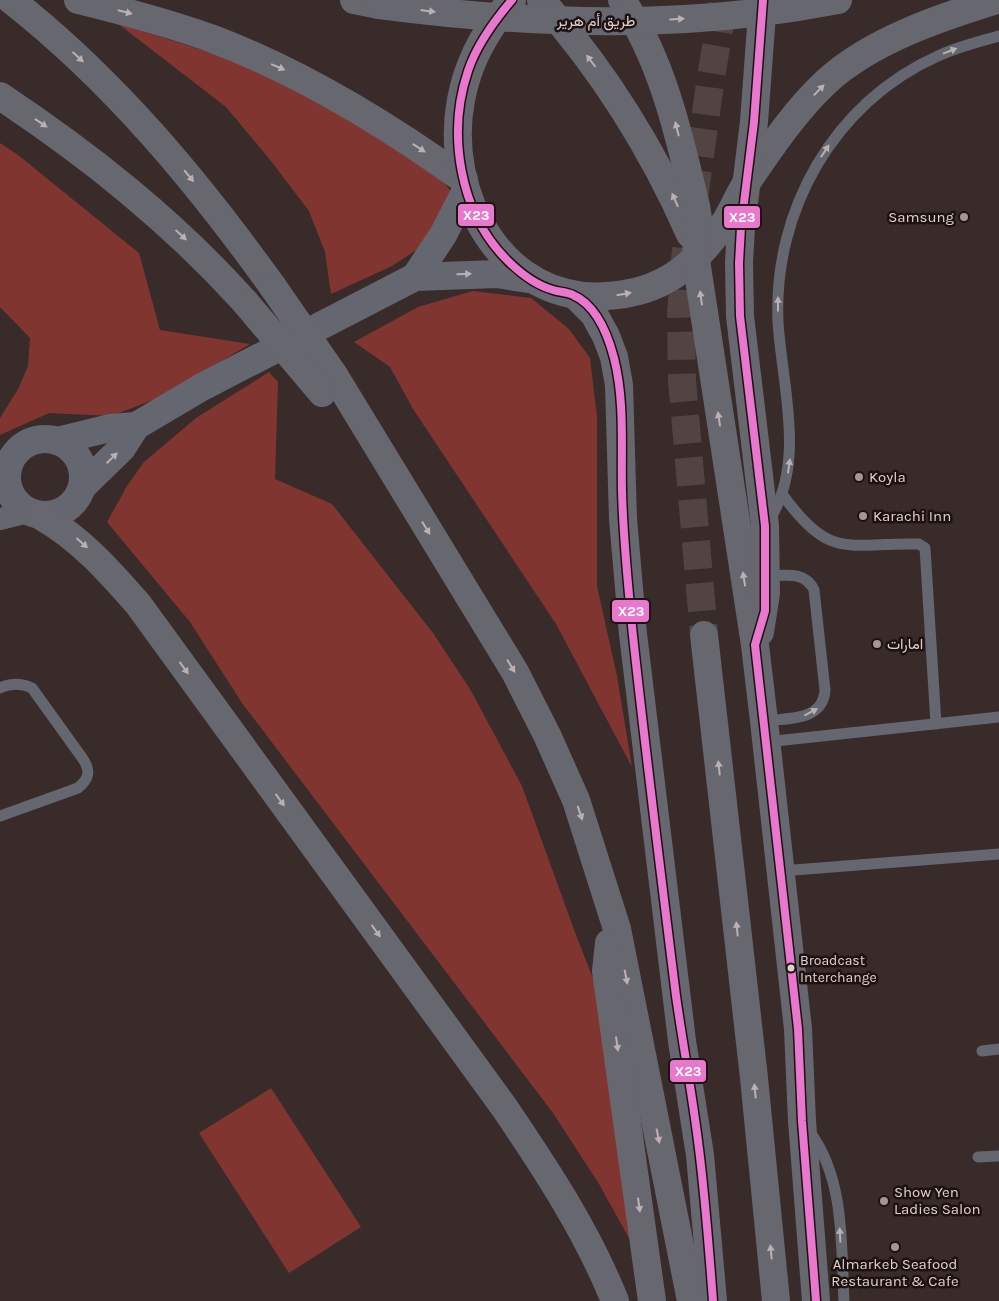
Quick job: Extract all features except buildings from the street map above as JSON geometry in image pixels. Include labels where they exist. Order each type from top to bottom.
[{"type":"main road","points":[[11,0],[42,24],[105,82],[150,130],[205,195],[273,287],[328,384],[400,486],[515,672],[547,735],[576,800],[616,929],[690,1301]]},
{"type":"main road","points":[[78,0],[136,14],[213,39],[288,72],[420,148],[465,185]]},
{"type":"main road","points":[[512,0],[495,20],[479,45],[460,101],[458,130],[460,160],[465,185],[487,235],[502,254],[528,279],[557,292],[606,297],[654,286],[676,275],[726,220],[746,183],[793,116],[827,81],[863,55],[902,35],[998,0]]},
{"type":"main road","points":[[541,0],[569,32],[607,82],[640,134],[670,188],[695,252],[755,645],[798,1029],[802,1121],[816,1301]]},
{"type":"main road","points":[[622,0],[652,56],[674,117],[696,206],[698,225],[695,252]]},
{"type":"main road","points":[[755,645],[765,611],[765,526],[740,316],[739,254],[754,122],[763,0]]},
{"type":"main road","name":"طريق أم هرير","points":[[367,2],[494,18],[552,22],[638,22],[725,16],[838,0]]},
{"type":"main road","points":[[0,96],[57,134],[125,186],[208,260],[245,302],[328,384]]},
{"type":"main road","points":[[575,295],[594,314],[606,336],[614,357],[619,385],[623,519],[630,608],[682,1041],[700,1155],[713,1301]]},
{"type":"main road","points":[[35,514],[64,529],[99,559],[138,604],[504,1107],[546,1169],[581,1228],[615,1301]]},
{"type":"main road","points":[[704,635],[753,1068],[776,1301]]},
{"type":"main road","points":[[616,929],[609,942],[606,970],[652,1301]]},
{"type":"street","points":[[415,277],[443,235],[465,185]]},
{"type":"street","points":[[57,441],[110,428],[136,426],[202,387],[415,277],[497,274],[528,279]]},
{"type":"street","points":[[0,519],[63,512],[72,505],[82,487],[122,448],[136,426]]},
{"type":"street","points":[[35,514],[16,503],[9,490],[5,466],[18,450],[30,442],[44,439],[57,441],[70,448],[79,459],[83,473],[82,487]]},
{"type":"lane","points":[[765,526],[782,494],[790,457],[778,322],[780,265],[786,237],[808,181],[825,150],[846,123],[892,82],[938,56],[999,36]]},
{"type":"lane","points":[[782,494],[810,528],[824,538],[841,544],[922,545],[925,552],[936,724]]},
{"type":"lane","points":[[765,576],[797,575],[812,584],[825,690],[822,705],[812,714],[765,732]]},
{"type":"lane","points":[[0,688],[10,684],[21,684],[32,688],[88,766],[88,775],[84,783],[78,788],[0,816]]},
{"type":"lane","points":[[765,732],[936,724],[999,718]]},
{"type":"lane","points":[[781,871],[999,854]]},
{"type":"lane","points":[[982,1051],[999,1049]]},
{"type":"lane","points":[[802,1121],[823,1154],[831,1173],[839,1208],[844,1301]]},
{"type":"lane","points":[[978,1157],[999,1156]]},
{"type":"shaded area","points":[[117,23],[278,74],[431,164],[452,193],[430,241],[392,266],[331,294],[325,252],[309,211],[271,161],[226,107]]},
{"type":"shaded area","points":[[0,143],[18,155],[139,253],[160,330],[250,344],[161,397],[111,416],[49,413],[0,435],[0,418],[18,389],[28,366],[30,338],[0,307]]},
{"type":"shaded area","points":[[473,291],[531,298],[569,329],[590,358],[597,417],[597,586],[617,676],[632,767],[556,624],[413,409],[390,367],[354,342],[418,307]]},
{"type":"shaded area","points":[[269,372],[278,382],[275,479],[332,504],[433,633],[470,689],[522,786],[576,935],[609,1019],[635,1249],[599,1184],[553,1113],[242,703],[190,622],[107,522],[127,486],[144,462],[196,418]]},
{"type":"shaded area","points":[[271,1088],[361,1227],[289,1273],[199,1133]]},
{"type":"tunnel","points":[[694,198],[724,0]]},
{"type":"tunnel","points":[[686,248],[681,313],[682,380],[704,635]]},
{"type":"transit line","name":"X23","points":[[512,0],[487,33],[476,51],[468,71],[458,120],[458,145],[462,171],[468,195],[478,219],[491,241],[507,260],[528,278],[546,288],[573,295],[588,306],[600,322],[614,358],[620,391],[623,526],[633,636],[676,996],[700,1161],[713,1301]]},
{"type":"transit line","name":"X23","points":[[763,0],[754,122],[741,227],[739,263],[740,316],[765,526],[765,611],[755,645],[798,1029],[802,1121],[816,1301]]},
{"type":"place","name":"Samsung","points":[[964,217]]},
{"type":"place","name":"Koyla","points":[[859,477]]},
{"type":"place","name":"Karachi Inn","points":[[863,516]]},
{"type":"place","name":"امارات","points":[[877,644]]},
{"type":"place","name":"Broadcast Interchange","points":[[791,968]]},
{"type":"place","name":"Show Yen Ladies Salon","points":[[884,1201]]},
{"type":"place","name":"Almarkeb Seafood Restaurant & Cafe","points":[[895,1247]]}]
